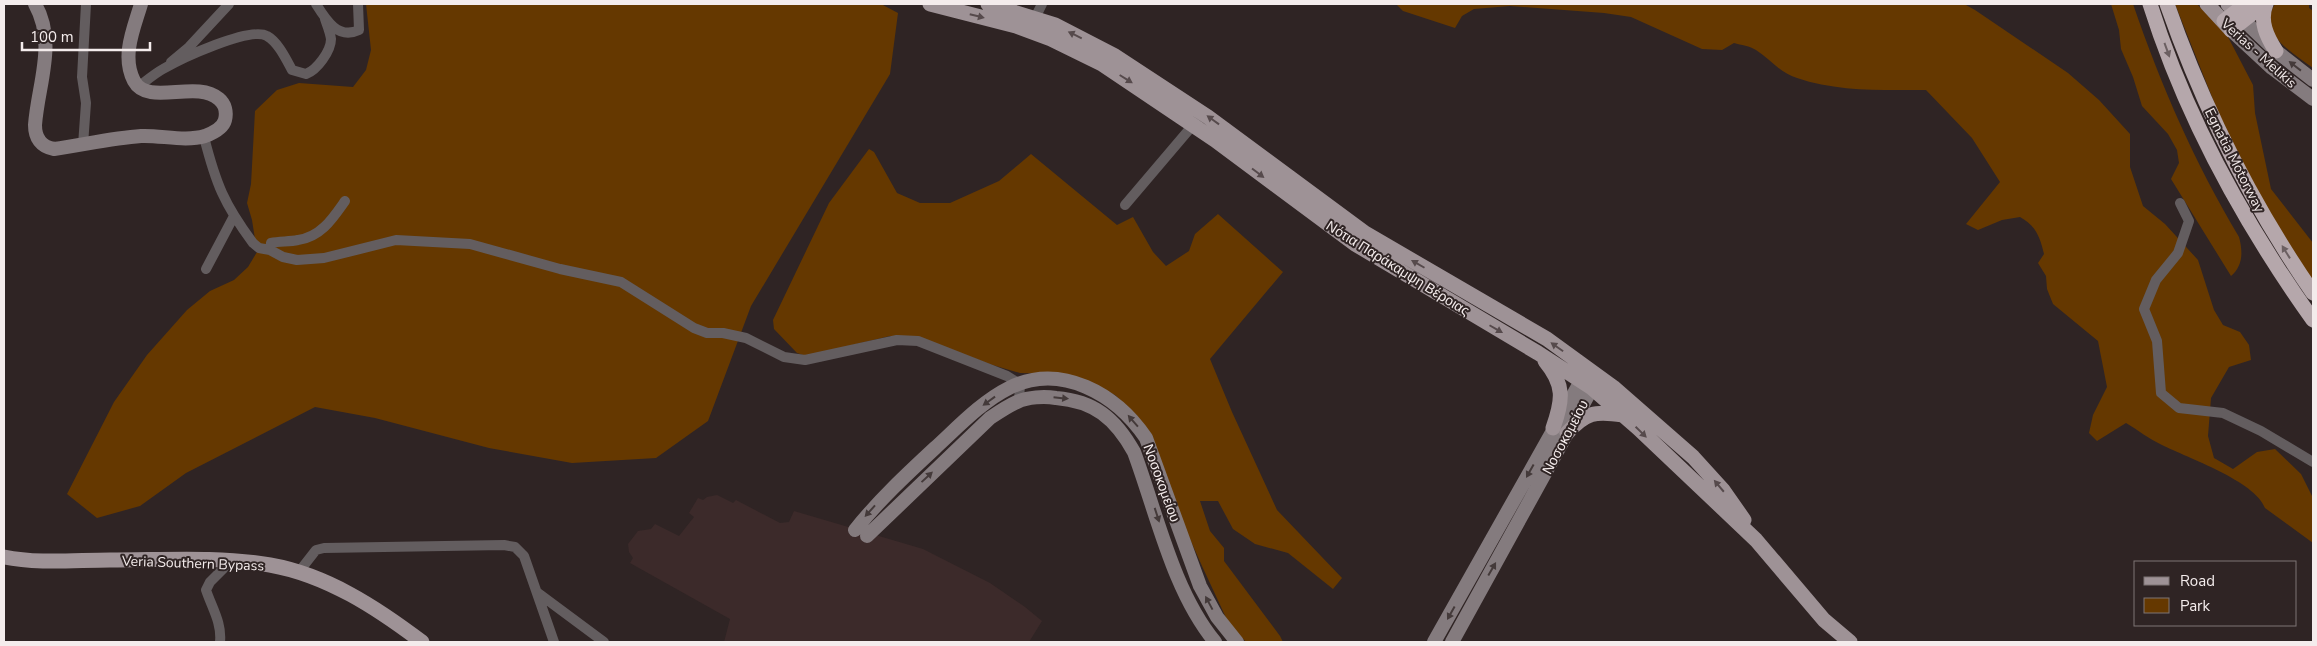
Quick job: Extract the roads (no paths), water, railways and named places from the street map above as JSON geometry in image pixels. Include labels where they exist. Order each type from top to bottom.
[{"type":"highway","name":"Egnatia Motorway","points":[[2150,4],[2180,83],[2217,164],[2259,238],[2313,320]]},
{"type":"highway","name":"Egnatia Motorway","points":[[2167,4],[2194,77],[2230,155],[2272,230],[2313,292]]},
{"type":"highway","points":[[2235,15],[2265,4]]},
{"type":"highway","points":[[2265,4],[2263,11],[2264,26],[2276,51]]},
{"type":"main road","name":"Νότια Παράκαμψη Βέροιας","points":[[930,4],[1016,26],[1060,43],[1102,64],[1193,125],[1355,244],[1590,381],[1693,457],[1723,490],[1752,530],[1756,540]]},
{"type":"main road","name":"Νότια Παράκαμψη Βέροιας","points":[[988,4],[1055,25],[1115,56],[1208,117],[1365,233],[1547,340],[1623,415],[1756,540],[1824,620],[1850,642]]},
{"type":"main road","name":"Verias - Melikis","points":[[2207,4],[2235,15]]},
{"type":"main road","points":[[1538,352],[1557,377],[1560,387],[1560,430],[1588,414],[1599,412],[1623,415]]},
{"type":"main road","name":"Veria Southern Bypass","points":[[4,557],[52,560],[230,562],[270,565],[334,586],[369,604],[422,642]]},
{"type":"street","points":[[35,4],[44,25],[46,53],[35,118],[37,136],[44,146],[54,149],[142,136],[204,136],[220,128],[226,119],[224,106],[216,96],[197,91],[146,92],[138,87],[129,67],[129,43],[141,4]]},
{"type":"street","points":[[84,145],[86,103],[82,77],[86,4]]},
{"type":"street","points":[[138,87],[163,69],[189,46],[229,4]]},
{"type":"street","points":[[163,69],[236,37],[261,33],[269,37],[276,44],[292,70],[306,74],[316,68],[331,39],[325,19],[316,4]]},
{"type":"street","points":[[325,19],[341,32],[352,33],[359,30],[358,4]]},
{"type":"street","points":[[1035,18],[1042,4]]},
{"type":"street","name":"Verias - Melikis","points":[[2235,15],[2313,80]]},
{"type":"street","name":"Verias - Melikis","points":[[2235,15],[2272,68],[2313,99]]},
{"type":"street","points":[[1125,205],[1193,125]]},
{"type":"street","points":[[204,136],[214,176],[224,200],[234,216],[253,243],[259,248],[270,250],[282,257],[297,260],[332,257],[396,240],[470,244],[622,282],[694,328],[746,338],[784,357],[805,360],[897,340],[918,341],[1007,376],[1020,384],[1019,401]]},
{"type":"street","points":[[270,250],[271,243],[299,240],[316,234],[330,223],[345,201]]},
{"type":"street","points":[[2180,203],[2189,221],[2178,253],[2156,280],[2144,309],[2157,341],[2160,393],[2178,408],[2223,413],[2261,431],[2313,462]]},
{"type":"street","points":[[206,269],[234,216]]},
{"type":"street","name":"Νοσοκομείου","points":[[1215,642],[1197,617],[1182,586],[1134,452],[1127,440],[1102,412],[1084,402],[1048,397],[1019,401],[990,418],[861,533],[904,476],[988,401],[1020,384],[1062,379],[1080,384],[1111,400],[1134,421],[1146,438],[1200,586],[1217,617],[1237,642]]},
{"type":"street","points":[[1560,430],[1590,381]]},
{"type":"street","name":"Νοσοκομείου","points":[[1457,640],[1560,430]]},
{"type":"street","name":"Νοσοκομείου","points":[[1434,642],[1560,430]]},
{"type":"street","points":[[298,573],[316,550],[324,548],[504,545],[515,547],[524,556],[554,642]]},
{"type":"street","points":[[220,642],[221,633],[217,617],[206,590],[210,582],[230,562]]},
{"type":"street","points":[[538,593],[604,642]]}]
